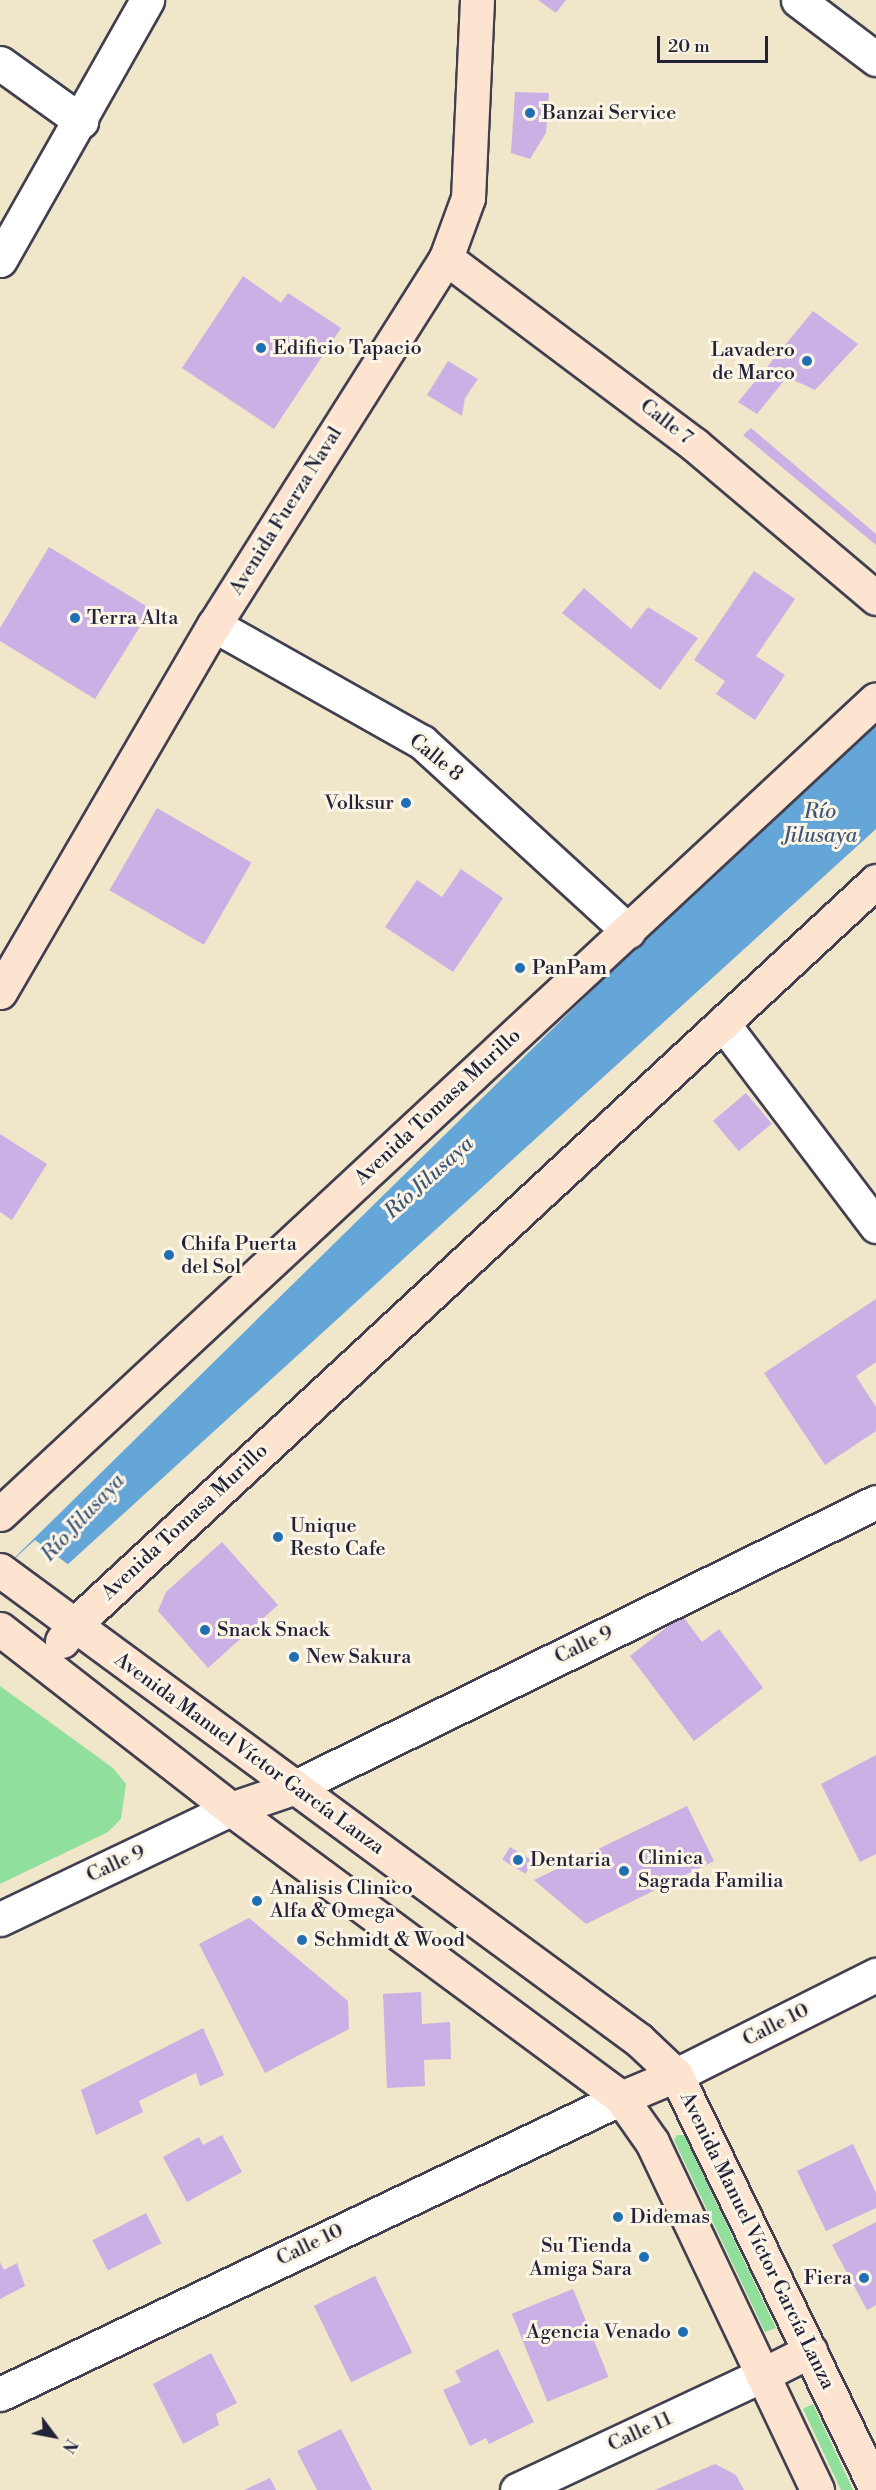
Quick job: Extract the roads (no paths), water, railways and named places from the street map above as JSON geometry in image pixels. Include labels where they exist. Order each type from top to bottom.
[{"type":"main road","name":"Avenida Fuerza Naval","points":[[0,992],[214,625],[446,258],[468,198],[477,0]]},
{"type":"main road","name":"Calle 7","points":[[446,258],[686,438],[876,598]]},
{"type":"main road","name":"Avenida Tomasa Murillo","points":[[0,1514],[876,699]]},
{"type":"main road","name":"Avenida Tomasa Murillo","points":[[47,1664],[74,1625],[724,1025],[876,881]]},
{"type":"main road","name":"Avenida Manuel Víctor García Lanza","points":[[0,1571],[36,1594],[74,1625],[293,1788],[639,2040],[676,2075],[876,2488]]},
{"type":"main road","points":[[0,1629],[231,1809],[621,2098],[652,2142],[818,2490]]},
{"type":"main road","points":[[231,1809],[293,1788]]},
{"type":"main road","points":[[621,2098],[676,2075]]},
{"type":"main road","points":[[762,2375],[810,2351]]},
{"type":"street","points":[[0,260],[81,121],[147,0]]},
{"type":"street","points":[[798,0],[876,59]]},
{"type":"street","points":[[0,63],[81,121]]},
{"type":"street","name":"Calle 8","points":[[214,625],[422,741],[628,931]]},
{"type":"street","points":[[724,1025],[876,1226]]},
{"type":"street","name":"Calle 9","points":[[293,1788],[876,1502]]},
{"type":"street","name":"Calle 9","points":[[0,1919],[231,1809]]},
{"type":"street","name":"Calle 10","points":[[676,2075],[876,1975]]},
{"type":"street","name":"Calle 10","points":[[0,2394],[621,2098]]},
{"type":"street","name":"Calle 11","points":[[517,2490],[762,2375]]},
{"type":"water","name":"Río Jilusaya","points":[[876,711],[876,829],[0,1626],[0,1572]]},
{"type":"place","name":"Banzai Service","points":[[530,113]]},
{"type":"place","name":"Edificio Tapacio","points":[[261,348]]},
{"type":"place","name":"Lavadero de Marco","points":[[807,361]]},
{"type":"place","name":"Terra Alta","points":[[75,618]]},
{"type":"place","name":"Volksur","points":[[406,803]]},
{"type":"place","name":"PanPam","points":[[520,968]]},
{"type":"place","name":"Chifa Puerta del Sol","points":[[169,1255]]},
{"type":"place","name":"Unique Resto Cafe","points":[[278,1537]]},
{"type":"place","name":"Snack Snack","points":[[205,1630]]},
{"type":"place","name":"New Sakura","points":[[294,1657]]},
{"type":"place","name":"Dentaria","points":[[518,1860]]},
{"type":"place","name":"Clinica Sagrada Familia","points":[[624,1871]]},
{"type":"place","name":"Analisis Clinico Alfa & Omega","points":[[257,1901]]},
{"type":"place","name":"Schmidt & Wood","points":[[302,1940]]},
{"type":"place","name":"Didemas","points":[[618,2217]]},
{"type":"place","name":"Su Tienda Amiga Sara","points":[[644,2257]]},
{"type":"place","name":"Fiera","points":[[864,2278]]},
{"type":"place","name":"Agencia Venado","points":[[683,2332]]}]
